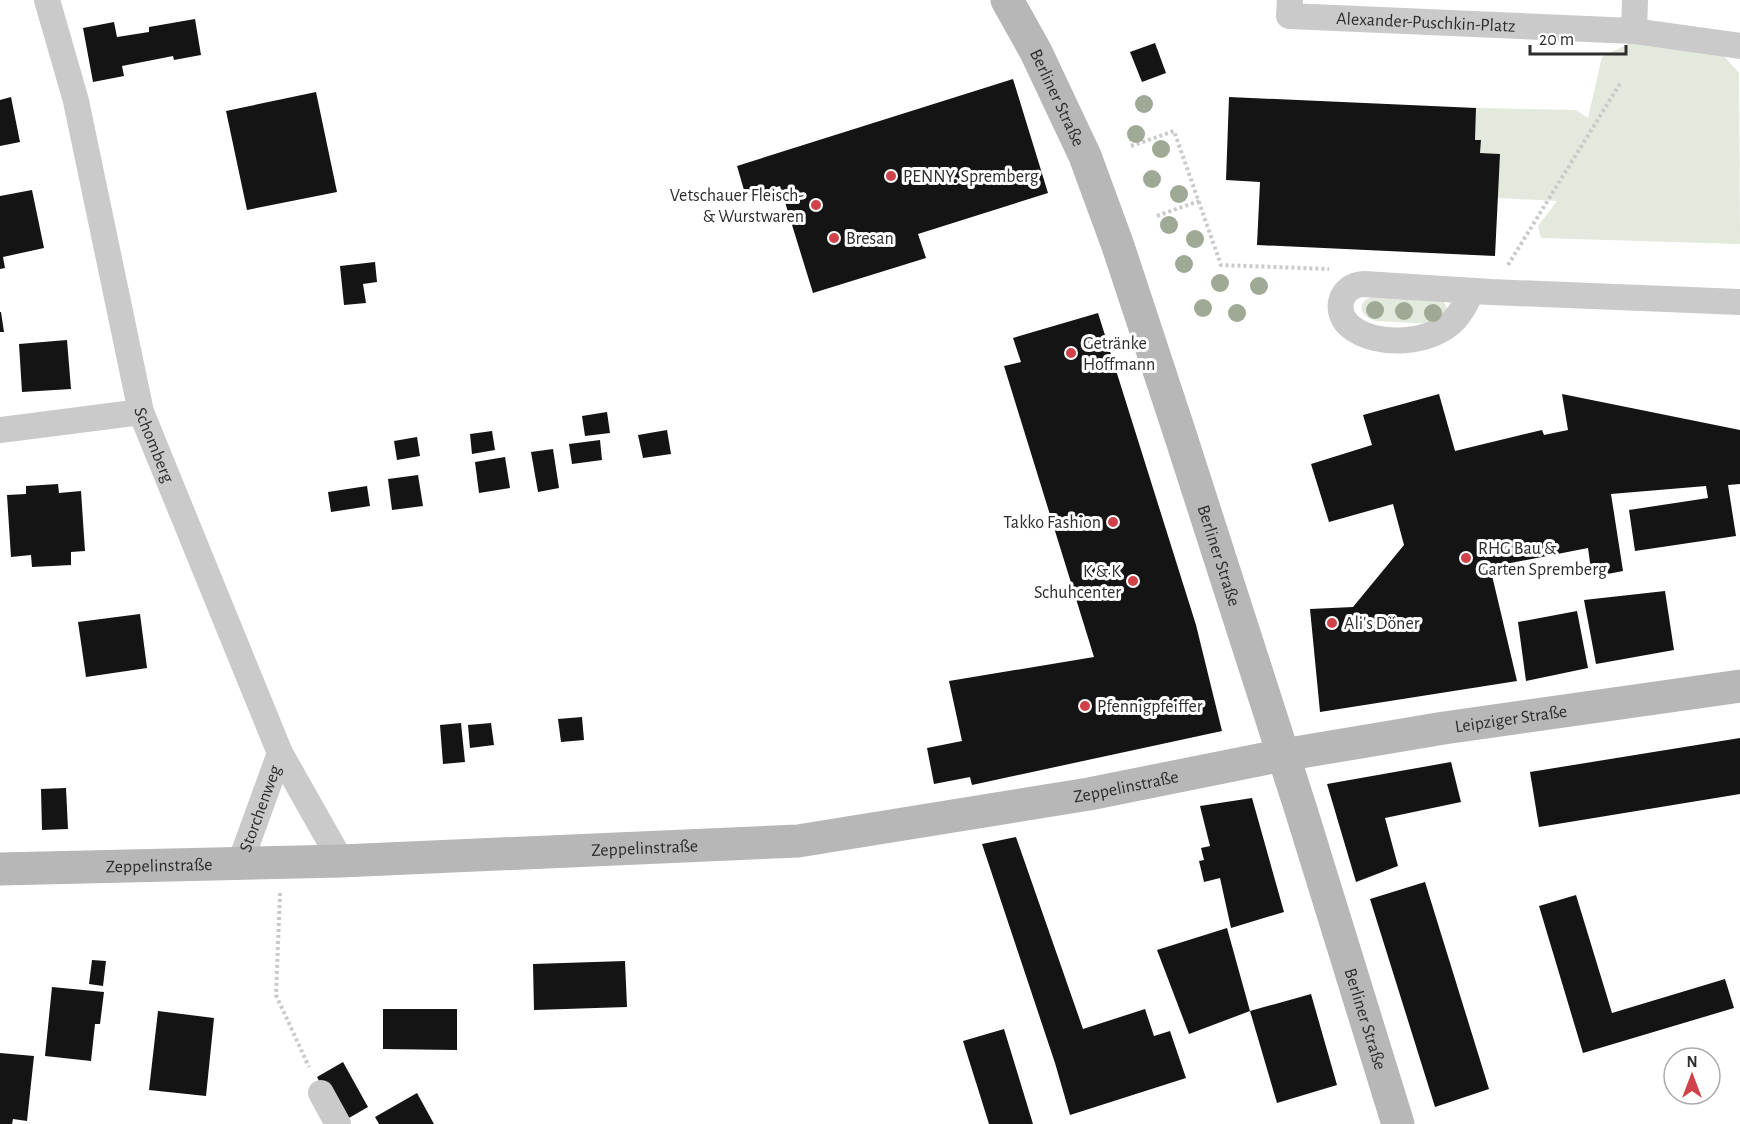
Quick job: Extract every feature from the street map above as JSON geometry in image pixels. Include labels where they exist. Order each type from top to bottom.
[{"type":"street","name":"Schomberg","points":[[47,0],[76,101],[141,412],[280,753],[341,861]]},
{"type":"street","name":"Berliner Straße","points":[[1007,0],[1036,52],[1085,156],[1150,341],[1398,1124]]},
{"type":"street","points":[[1634,31],[1635,0]]},
{"type":"street","name":"Alexander-Puschkin-Platz","points":[[1289,8],[1634,31],[1740,46]]},
{"type":"street","points":[[1481,291],[1442,330],[1426,336],[1388,341],[1372,339],[1350,327],[1343,319],[1341,309],[1342,298],[1347,289],[1354,284],[1740,302]]},
{"type":"street","points":[[0,430],[141,412]]},
{"type":"street","name":"Leipziger Straße","points":[[1283,755],[1444,728],[1740,686]]},
{"type":"street","name":"Storchenweg","points":[[240,863],[280,753]]},
{"type":"street","name":"Zeppelinstraße","points":[[0,869],[341,861],[798,841],[1089,794],[1283,755]]},
{"type":"street","points":[[321,1093],[338,1124]]},
{"type":"path","points":[[1481,291],[1621,82]]},
{"type":"path","points":[[1131,146],[1174,131],[1221,265],[1336,269],[1354,284]]},
{"type":"path","points":[[1157,216],[1199,201]]},
{"type":"path","points":[[280,890],[276,995],[321,1093]]},
{"type":"shaded area","points":[[1642,37],[1714,45],[1739,73],[1740,244],[1541,238],[1538,226],[1557,201],[1497,198],[1500,154],[1480,153],[1481,140],[1475,140],[1476,108],[1576,110],[1588,118],[1602,57]]},
{"type":"shaded area","points":[[1371,297],[1435,299],[1444,302],[1449,312],[1435,324],[1376,321],[1367,317],[1361,307]]},
{"type":"building","points":[[195,19],[201,55],[174,60],[173,56],[122,66],[124,76],[93,82],[83,28],[114,22],[117,37],[149,32],[149,27]]},
{"type":"building","points":[[1155,43],[1166,73],[1142,82],[1130,52]]},
{"type":"building","name":"PENNY. Spremberg","points":[[1013,79],[1048,193],[918,234],[926,258],[813,293],[780,186],[746,197],[737,166]]},
{"type":"building","points":[[316,92],[337,192],[247,210],[226,111]]},
{"type":"building","points":[[11,97],[20,142],[0,146],[0,100]]},
{"type":"building","points":[[1229,97],[1476,108],[1475,140],[1481,140],[1480,153],[1500,154],[1495,256],[1257,245],[1260,182],[1226,180]]},
{"type":"building","points":[[32,190],[44,248],[3,257],[5,268],[0,269],[0,196]]},
{"type":"building","points":[[375,262],[377,282],[363,284],[366,303],[344,305],[340,266]]},
{"type":"building","points":[[1,312],[4,332],[0,332]]},
{"type":"building","points":[[1098,313],[1196,625],[1222,731],[972,785],[970,777],[934,784],[927,748],[962,741],[949,681],[1094,657],[1004,366],[1021,362],[1013,338]]},
{"type":"building","points":[[67,340],[71,389],[22,392],[19,344]]},
{"type":"building","name":"RHG Bau & Garten Spremberg","points":[[1439,394],[1455,451],[1542,430],[1544,435],[1568,430],[1562,394],[1740,430],[1740,484],[1728,485],[1736,536],[1635,551],[1629,510],[1708,498],[1706,486],[1611,494],[1623,571],[1592,577],[1588,548],[1490,567],[1517,681],[1320,712],[1310,609],[1353,607],[1404,545],[1393,504],[1329,522],[1311,464],[1372,445],[1363,415]]},
{"type":"building","points":[[607,412],[610,433],[585,436],[582,416]]},
{"type":"building","points":[[667,430],[671,454],[643,458],[638,435]]},
{"type":"building","points":[[492,431],[495,450],[472,454],[470,434]]},
{"type":"building","points":[[417,437],[420,456],[397,460],[394,441]]},
{"type":"building","points":[[600,440],[602,460],[572,464],[569,444]]},
{"type":"building","points":[[553,449],[559,488],[538,492],[531,452]]},
{"type":"building","points":[[505,457],[510,488],[479,493],[475,462]]},
{"type":"building","points":[[418,475],[423,506],[392,510],[388,479]]},
{"type":"building","points":[[58,484],[59,493],[81,491],[85,551],[71,552],[71,565],[32,567],[31,555],[11,557],[7,495],[26,494],[26,486]]},
{"type":"building","points":[[367,486],[370,506],[331,512],[328,492]]},
{"type":"building","points":[[1665,591],[1674,650],[1596,664],[1584,600]]},
{"type":"building","points":[[1577,611],[1588,668],[1526,681],[1518,622]]},
{"type":"building","points":[[140,614],[147,668],[86,677],[78,622]]},
{"type":"building","points":[[582,717],[584,740],[561,742],[558,719]]},
{"type":"building","points":[[461,723],[465,762],[443,764],[440,725]]},
{"type":"building","points":[[491,723],[494,745],[470,748],[468,725]]},
{"type":"building","points":[[1740,738],[1740,794],[1539,827],[1530,772]]},
{"type":"building","points":[[1451,762],[1461,802],[1385,818],[1398,866],[1356,882],[1327,784]]},
{"type":"building","points":[[66,788],[68,829],[42,830],[41,789]]},
{"type":"building","points":[[1252,798],[1284,912],[1231,928],[1220,878],[1204,882],[1199,861],[1204,860],[1201,848],[1210,846],[1200,806]]},
{"type":"building","points":[[1016,837],[1083,1029],[1145,1009],[1154,1036],[1170,1031],[1186,1078],[1070,1115],[982,844]]},
{"type":"building","points":[[1425,882],[1489,1089],[1435,1107],[1370,899]]},
{"type":"building","points":[[1576,895],[1612,1013],[1725,979],[1734,1008],[1583,1053],[1539,906]]},
{"type":"building","points":[[1227,928],[1250,1011],[1189,1034],[1157,950]]},
{"type":"building","points":[[92,960],[106,961],[103,986],[89,984]]},
{"type":"building","points":[[625,961],[627,1007],[534,1010],[533,964]]},
{"type":"building","points":[[52,987],[104,992],[100,1024],[95,1024],[91,1061],[45,1056]]},
{"type":"building","points":[[1311,994],[1337,1085],[1277,1103],[1250,1011]]},
{"type":"building","points":[[383,1009],[457,1009],[457,1050],[383,1049]]},
{"type":"building","points":[[158,1011],[214,1018],[206,1096],[149,1090]]},
{"type":"building","points":[[1004,1029],[1033,1124],[989,1124],[963,1041]]},
{"type":"building","points":[[0,1053],[34,1056],[27,1121],[13,1119],[12,1124],[0,1124]]},
{"type":"building","points":[[343,1062],[368,1107],[342,1122],[317,1077]]},
{"type":"building","points":[[417,1093],[434,1124],[379,1124],[375,1117]]},
{"type":"place","name":"PENNY. Spremberg","points":[[891,176]]},
{"type":"place","name":"Vetschauer Fleisch- & Wurstwaren","points":[[816,205]]},
{"type":"place","name":"Bresan","points":[[834,238]]},
{"type":"place","name":"Getränke Hoffmann","points":[[1071,353]]},
{"type":"place","name":"Takko Fashion","points":[[1113,522]]},
{"type":"place","name":"RHG Bau & Garten Spremberg","points":[[1466,558]]},
{"type":"place","name":"K & K Schuhcenter","points":[[1133,581]]},
{"type":"place","name":"Ali's Döner","points":[[1332,623]]},
{"type":"place","name":"Pfennigpfeiffer","points":[[1085,706]]}]
